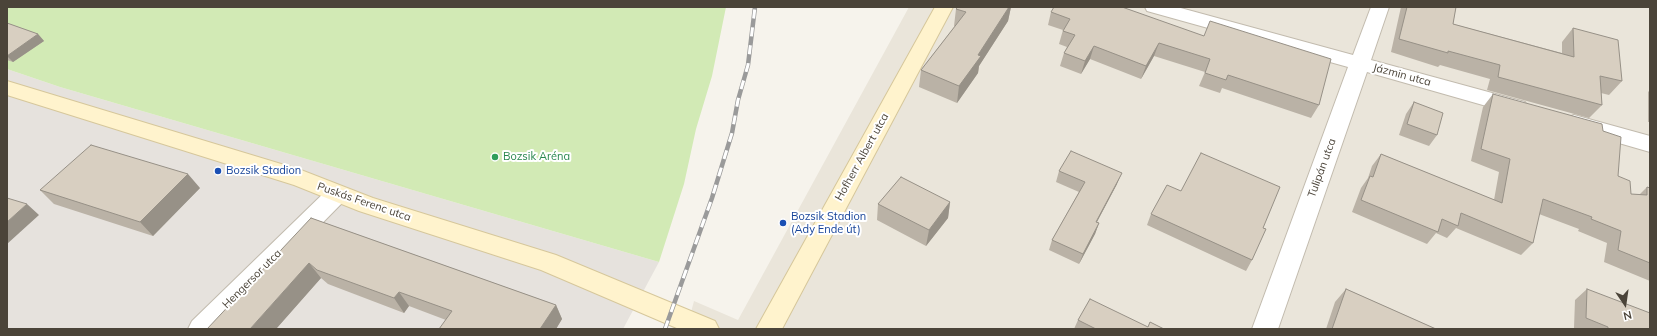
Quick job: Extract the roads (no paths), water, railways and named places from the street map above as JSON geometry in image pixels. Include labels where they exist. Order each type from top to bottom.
[{"type":"street","name":"Hofherr Albert utca","points":[[769,329],[944,7]]},
{"type":"street","name":"Jázmin utca","points":[[1154,7],[1535,112]]},
{"type":"street","name":"Tulipán utca","points":[[1265,329],[1380,7]]},
{"type":"street","name":"Puskás Ferenc utca","points":[[7,88],[301,179],[337,194],[548,262],[706,329]]},
{"type":"street","points":[[1558,119],[1650,144]]},
{"type":"street","name":"Hengersor utca","points":[[201,329],[337,194]]},
{"type":"railway","points":[[665,329],[712,198],[732,133],[738,100],[748,65],[755,7]]},
{"type":"place","name":"Bozsik Aréna","points":[[495,157]]},
{"type":"place","name":"Bozsik Stadion","points":[[218,171]]},
{"type":"place","name":"Bozsik Stadion (Ady Ende út)","points":[[783,223]]}]
